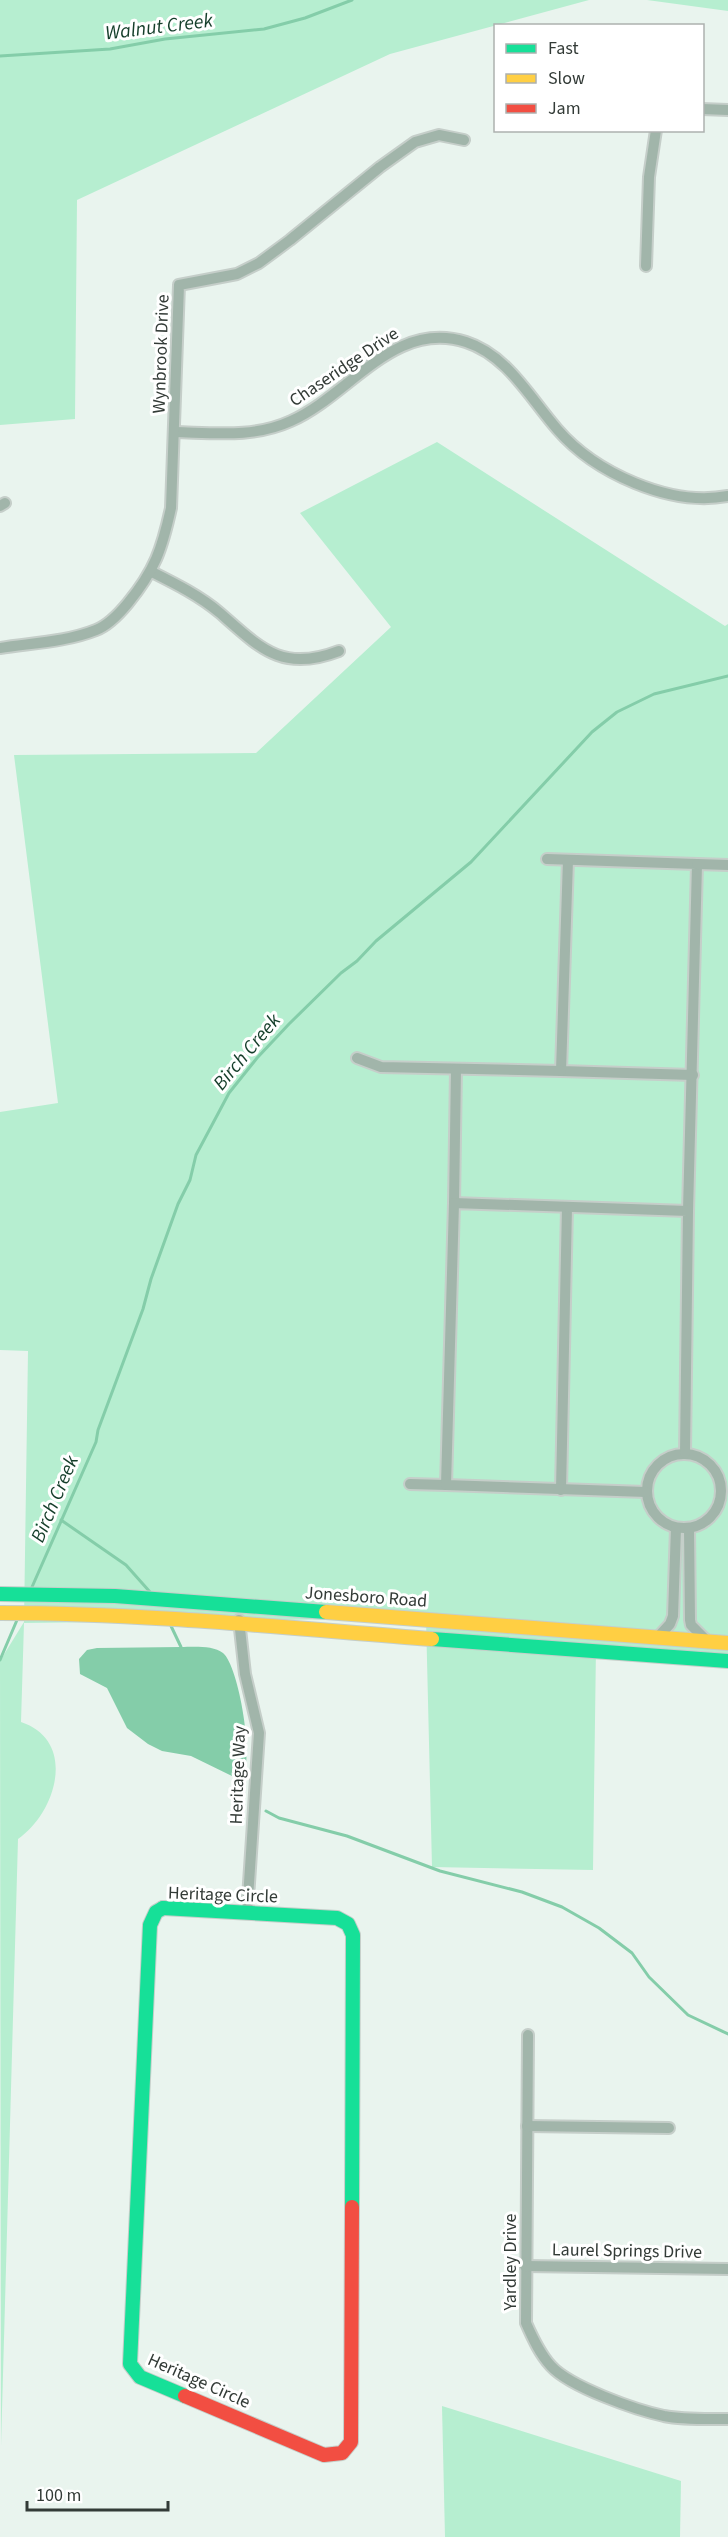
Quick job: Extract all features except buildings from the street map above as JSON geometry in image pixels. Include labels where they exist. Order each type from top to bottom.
[{"type":"main road","name":"Jonesboro Road","points":[[0,1594],[115,1596],[728,1643]]},
{"type":"main road","name":"Jonesboro Road","points":[[0,1613],[87,1614],[239,1623],[728,1661]]},
{"type":"main road","name":"Heritage Circle","points":[[163,1908],[247,1913],[337,1918],[345,1921],[353,1935],[351,2442],[342,2453],[333,2456],[324,2455],[140,2377],[130,2364],[150,1925],[156,1911],[163,1908]]},
{"type":"street","points":[[704,109],[728,110]]},
{"type":"street","points":[[646,266],[649,177],[656,132]]},
{"type":"street","name":"Wynbrook Drive","points":[[0,648],[78,636],[99,630],[116,618],[152,572],[164,540],[171,508],[179,285],[237,274],[259,262],[415,142],[440,135],[464,140]]},
{"type":"street","name":"Chaseridge Drive","points":[[175,432],[259,433],[292,421],[335,394],[365,368],[407,342],[442,337],[468,342],[496,358],[577,450],[603,469],[677,496],[708,500],[728,496]]},
{"type":"street","points":[[152,572],[186,589],[219,612],[256,646],[274,656],[299,659],[323,658],[339,651]]},
{"type":"street","points":[[547,859],[728,865]]},
{"type":"street","points":[[561,1071],[568,860]]},
{"type":"street","points":[[685,1453],[688,1212],[697,864]]},
{"type":"street","points":[[357,1058],[381,1067],[693,1075]]},
{"type":"street","points":[[446,1485],[456,1069]]},
{"type":"street","points":[[454,1203],[688,1212]]},
{"type":"street","points":[[561,1490],[567,1207]]},
{"type":"street","points":[[685,1453],[698,1456],[708,1462],[721,1483],[722,1495],[718,1507],[706,1521],[689,1528],[676,1528],[658,1519],[648,1502],[646,1492],[651,1474],[662,1460],[685,1453]]},
{"type":"street","points":[[410,1485],[646,1492]]},
{"type":"street","points":[[658,1637],[673,1616],[676,1528]]},
{"type":"street","points":[[689,1528],[690,1620],[691,1625],[706,1641]]},
{"type":"street","name":"Heritage Way","points":[[239,1605],[245,1674],[259,1733],[247,1913]]},
{"type":"street","name":"Yardley Drive","points":[[528,2035],[526,2323],[536,2347],[552,2368],[575,2383],[663,2415],[687,2419],[728,2419]]},
{"type":"street","points":[[527,2126],[669,2128]]},
{"type":"street","name":"Laurel Springs Drive","points":[[525,2266],[728,2269]]},
{"type":"shaded area","points":[[0,0],[589,0],[390,54],[77,200],[75,419],[0,425]]},
{"type":"shaded area","points":[[647,0],[728,0],[728,11]]},
{"type":"shaded area","points":[[437,442],[725,626],[728,624],[728,1654],[596,1647],[593,1870],[432,1867],[426,1618],[24,1623],[21,1722],[39,1731],[50,1745],[55,1761],[55,1778],[51,1796],[43,1812],[18,1839],[1,2446],[0,1661],[24,1622],[28,1351],[0,1350],[0,1112],[58,1103],[14,755],[256,753],[391,627],[300,513]]},
{"type":"shaded area","points":[[202,1647],[223,1653],[235,1676],[246,1735],[246,1769],[242,1778],[234,1777],[191,1756],[162,1751],[148,1744],[127,1728],[107,1688],[80,1674],[79,1659],[87,1650]]},
{"type":"shaded area","points":[[442,2406],[681,2481],[680,2537],[445,2537]]},
{"type":"waterway","name":"Walnut Creek","points":[[0,56],[110,49],[165,39],[264,29],[305,18],[352,0]]},
{"type":"waterway","name":"Birch Creek","points":[[32,1587],[96,1442],[98,1430],[143,1309],[151,1279],[178,1204],[190,1180],[196,1155],[229,1093],[257,1058],[341,973],[471,862],[592,732],[617,712],[654,694],[728,676]]},
{"type":"waterway","points":[[61,1520],[126,1565],[150,1592]]},
{"type":"waterway","name":"Birch Creek","points":[[0,1660],[17,1620]]},
{"type":"waterway","points":[[171,1626],[181,1647]]},
{"type":"waterway","points":[[266,1811],[279,1818],[347,1836],[440,1871],[522,1892],[562,1907],[599,1928],[632,1953],[649,1977],[688,2015],[728,2034]]},
{"type":"traffic: fast","points":[[0,1594],[115,1596],[326,1612]]},
{"type":"traffic: fast","points":[[432,1639],[728,1661]]},
{"type":"traffic: fast","points":[[163,1908],[337,1918],[348,1924],[353,1935],[352,2207]]},
{"type":"traffic: fast","points":[[163,1908],[156,1912],[150,1925],[130,2364],[140,2377],[185,2396]]},
{"type":"traffic: slow","points":[[326,1612],[728,1643]]},
{"type":"traffic: slow","points":[[0,1613],[162,1618],[432,1639]]},
{"type":"traffic: jam","points":[[185,2396],[324,2455],[342,2453],[351,2442],[352,2207]]}]
